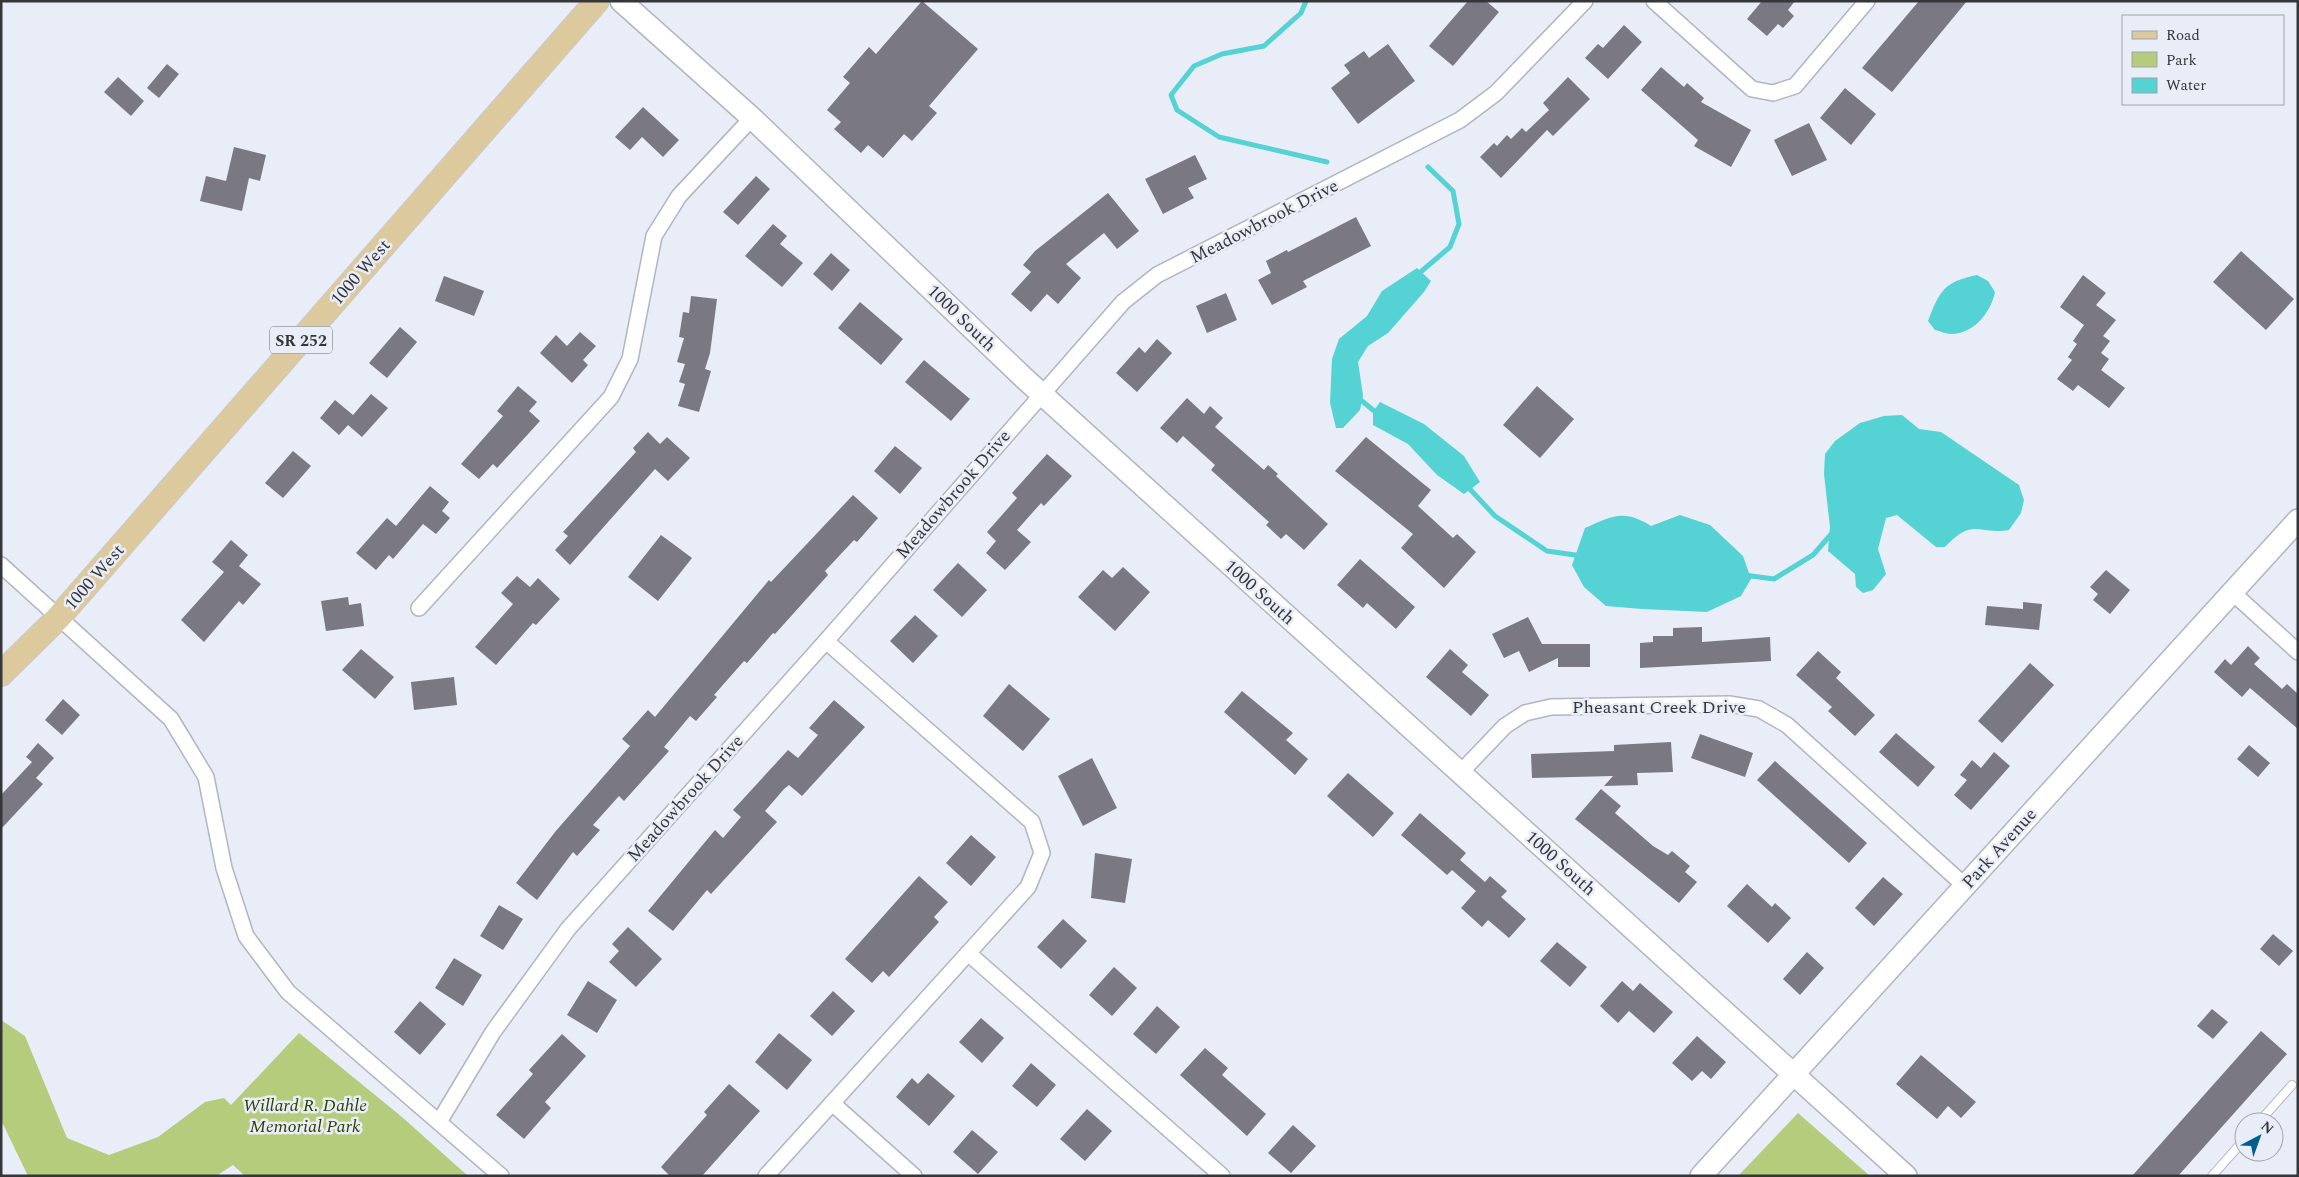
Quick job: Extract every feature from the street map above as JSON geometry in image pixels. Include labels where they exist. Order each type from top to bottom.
[{"type":"main road","name":"1000 West","points":[[1,674],[58,618],[597,1]]},
{"type":"street","name":"1000 South","points":[[621,1],[752,118],[1041,393],[1906,1176]]},
{"type":"street","name":"Meadowbrook Drive","points":[[439,1122],[493,1032],[568,929],[826,640],[1122,302],[1157,275],[1460,120],[1496,93],[1585,1]]},
{"type":"street","points":[[1654,1],[1752,89],[1773,93],[1795,86],[1867,1]]},
{"type":"street","points":[[419,608],[611,397],[630,359],[654,236],[679,196],[752,118]]},
{"type":"street","name":"Park Avenue","points":[[1701,1176],[2298,520]]},
{"type":"street","points":[[1,565],[171,719],[206,777],[224,868],[246,936],[288,992],[501,1176]]},
{"type":"street","points":[[2233,593],[2298,652]]},
{"type":"street","points":[[766,1176],[1028,886],[1042,853],[1032,822],[826,640]]},
{"type":"street","name":"Pheasant Creek Drive","points":[[1461,772],[1505,726],[1525,713],[1551,707],[1729,704],[1759,708],[1787,725],[1965,886]]},
{"type":"street","points":[[968,953],[1222,1176]]},
{"type":"street","points":[[832,1103],[914,1176]]},
{"type":"lane","points":[[2269,1112],[2292,1085]]},
{"type":"lane","points":[[2212,1176],[2234,1151]]},
{"type":"green space","name":"Willard R. Dahle Memorial Park","points":[[1,1020],[25,1036],[67,1138],[109,1155],[158,1137],[205,1102],[224,1098],[231,1105],[299,1033],[402,1117],[468,1176],[245,1176],[233,1165],[216,1176],[28,1176],[1,1120]]},
{"type":"green space","points":[[1798,1113],[1870,1176],[1738,1176]]},
{"type":"water","points":[[1417,268],[1431,281],[1424,292],[1388,333],[1368,346],[1358,362],[1363,395],[1360,410],[1343,428],[1336,428],[1330,403],[1332,359],[1339,339],[1367,316],[1382,291]]},
{"type":"water","points":[[1977,275],[1988,281],[1995,292],[1990,307],[1985,314],[1974,326],[1959,333],[1949,334],[1935,330],[1928,321],[1940,295],[1950,284]]},
{"type":"water","points":[[1380,402],[1424,424],[1464,456],[1480,482],[1464,494],[1437,475],[1408,444],[1373,425],[1373,412]]},
{"type":"water","points":[[1902,415],[1919,429],[1941,432],[2019,485],[2024,500],[2021,513],[2009,530],[1969,530],[1963,532],[1945,547],[1936,547],[1897,515],[1886,518],[1878,549],[1886,574],[1873,590],[1863,593],[1856,587],[1855,574],[1828,551],[1830,527],[1824,474],[1825,454],[1835,441],[1860,423],[1884,416]]},
{"type":"water","points":[[1680,515],[1710,525],[1743,556],[1751,579],[1741,596],[1707,612],[1642,609],[1606,606],[1584,587],[1572,565],[1585,528],[1618,516],[1633,517],[1651,526]]},
{"type":"building","points":[[922,1],[978,49],[929,106],[937,113],[912,141],[904,134],[883,158],[868,145],[861,153],[834,129],[841,122],[827,110],[850,83],[843,77],[869,47],[876,54]]},
{"type":"building","points":[[1468,1],[1486,1],[1499,12],[1453,66],[1429,46]]},
{"type":"building","points":[[1762,1],[1795,1],[1788,10],[1794,16],[1783,28],[1778,24],[1767,36],[1747,19]]},
{"type":"building","points":[[1919,1],[1967,1],[1892,92],[1862,68]]},
{"type":"building","points":[[1624,25],[1642,42],[1608,79],[1585,58],[1598,44],[1603,48]]},
{"type":"building","points":[[1388,44],[1415,81],[1358,124],[1331,88],[1350,73],[1344,65],[1364,51],[1369,58]]},
{"type":"building","points":[[167,64],[179,74],[159,98],[147,88]]},
{"type":"building","points":[[1661,67],[1684,87],[1687,83],[1704,98],[1701,102],[1751,130],[1731,167],[1694,146],[1698,140],[1641,90]]},
{"type":"building","points":[[118,77],[144,101],[131,116],[104,92]]},
{"type":"building","points":[[1568,77],[1590,99],[1553,136],[1547,130],[1501,178],[1480,157],[1494,143],[1497,146],[1507,135],[1511,139],[1522,128],[1526,132],[1549,110],[1543,103]]},
{"type":"building","points":[[1845,88],[1876,114],[1851,145],[1820,118]]},
{"type":"building","points":[[643,107],[679,140],[663,157],[642,137],[630,150],[615,137]]},
{"type":"building","points":[[1809,123],[1827,160],[1792,176],[1774,140]]},
{"type":"building","points":[[234,147],[266,155],[260,181],[249,178],[242,211],[200,201],[206,176],[226,181]]},
{"type":"building","points":[[1195,155],[1207,179],[1188,188],[1194,198],[1163,214],[1145,179]]},
{"type":"building","points":[[756,176],[770,189],[738,225],[723,212]]},
{"type":"building","points":[[1108,193],[1139,231],[1117,249],[1104,233],[1066,264],[1081,278],[1058,304],[1047,294],[1031,312],[1011,294],[1031,272],[1023,265],[1035,251]]},
{"type":"building","points":[[1356,217],[1371,246],[1303,281],[1307,287],[1272,305],[1258,280],[1271,273],[1266,261],[1287,250],[1288,252]]},
{"type":"building","points":[[773,224],[787,236],[780,244],[803,263],[782,287],[745,256]]},
{"type":"building","points":[[2241,251],[2294,299],[2266,330],[2213,282]]},
{"type":"building","points":[[831,253],[850,270],[832,291],[813,274]]},
{"type":"building","points":[[2083,275],[2106,293],[2096,305],[2116,320],[2103,336],[2110,341],[2101,353],[2109,359],[2101,370],[2125,388],[2109,408],[2078,385],[2073,391],[2057,379],[2072,360],[2068,357],[2077,344],[2073,341],[2084,325],[2060,307]]},
{"type":"building","points":[[444,276],[484,291],[474,316],[435,301]]},
{"type":"building","points":[[1226,293],[1237,320],[1207,333],[1196,306]]},
{"type":"building","points":[[691,296],[717,299],[710,353],[705,369],[711,371],[699,412],[678,406],[685,384],[679,382],[685,364],[677,362],[684,338],[679,337],[683,312],[689,313]]},
{"type":"building","points":[[860,302],[903,339],[881,365],[838,328]]},
{"type":"building","points":[[400,327],[417,342],[387,378],[369,363]]},
{"type":"building","points":[[580,332],[596,346],[583,360],[588,365],[572,383],[540,353],[556,335],[567,346]]},
{"type":"building","points":[[1157,339],[1172,353],[1137,392],[1116,373],[1139,347],[1145,353]]},
{"type":"building","points":[[924,360],[970,399],[951,421],[905,382]]},
{"type":"building","points":[[518,386],[537,402],[529,411],[540,421],[497,468],[493,464],[479,479],[461,464],[503,416],[497,411]]},
{"type":"building","points":[[1537,386],[1574,419],[1540,458],[1503,425]]},
{"type":"building","points":[[371,394],[388,408],[362,437],[348,425],[339,435],[320,418],[335,400],[353,415]]},
{"type":"building","points":[[1187,398],[1204,414],[1210,406],[1223,418],[1215,427],[1264,470],[1268,465],[1278,474],[1276,476],[1328,524],[1304,550],[1286,534],[1281,539],[1266,525],[1269,522],[1211,470],[1215,465],[1183,436],[1177,443],[1160,428]]},
{"type":"building","points":[[648,432],[660,444],[667,437],[690,458],[668,481],[655,469],[570,565],[555,550],[568,536],[563,532],[636,452],[633,448]]},
{"type":"building","points":[[1366,437],[1431,490],[1418,506],[1453,538],[1457,534],[1476,552],[1444,588],[1401,548],[1413,534],[1335,471]]},
{"type":"building","points":[[895,446],[922,468],[900,494],[874,471]]},
{"type":"building","points":[[293,451],[311,466],[283,498],[265,483]]},
{"type":"building","points":[[1047,454],[1072,476],[1044,506],[1041,503],[1017,530],[1031,542],[1005,570],[986,553],[996,541],[987,532],[1017,498],[1012,493]]},
{"type":"building","points":[[430,486],[449,502],[442,511],[450,518],[436,534],[423,524],[393,559],[389,555],[376,570],[356,553],[387,518],[396,526]]},
{"type":"building","points":[[853,495],[878,518],[857,542],[854,540],[825,571],[828,575],[775,634],[773,633],[747,663],[744,661],[714,695],[717,697],[696,721],[690,716],[664,747],[669,751],[624,801],[619,796],[593,825],[600,830],[577,856],[573,852],[537,900],[516,883],[555,832],[630,746],[622,739],[648,710],[655,717],[769,580],[771,582]]},
{"type":"building","points":[[661,535],[692,558],[658,601],[628,577]]},
{"type":"building","points":[[231,540],[248,555],[239,566],[261,584],[243,605],[239,601],[204,642],[181,620],[224,572],[212,562]]},
{"type":"building","points":[[1360,559],[1415,607],[1396,629],[1367,603],[1363,608],[1337,585]]},
{"type":"building","points":[[958,563],[987,590],[962,617],[933,590]]},
{"type":"building","points":[[1123,567],[1150,592],[1115,631],[1078,597],[1103,570],[1112,578]]},
{"type":"building","points":[[2106,570],[2130,590],[2110,614],[2093,600],[2098,594],[2090,587]]},
{"type":"building","points":[[517,576],[530,587],[538,578],[560,599],[536,625],[533,623],[496,665],[475,647],[513,604],[501,593]]},
{"type":"building","points":[[348,597],[349,605],[361,603],[364,626],[326,631],[321,601]]},
{"type":"building","points":[[2023,602],[2042,604],[2039,630],[1985,625],[1987,606],[2023,609]]},
{"type":"building","points":[[915,615],[938,636],[913,663],[890,641]]},
{"type":"building","points":[[1528,617],[1542,644],[1590,644],[1590,667],[1558,667],[1558,658],[1529,672],[1519,651],[1504,658],[1492,634]]},
{"type":"building","points":[[1702,627],[1702,642],[1770,637],[1771,661],[1640,668],[1640,643],[1653,642],[1653,636],[1673,636],[1673,628]]},
{"type":"building","points":[[2248,646],[2260,658],[2254,664],[2282,689],[2287,684],[2298,694],[2298,729],[2250,688],[2242,697],[2214,672],[2225,659],[2231,665]]},
{"type":"building","points":[[361,649],[394,677],[375,699],[342,670]]},
{"type":"building","points":[[1450,649],[1468,665],[1462,672],[1489,695],[1471,716],[1426,677]]},
{"type":"building","points":[[1818,651],[1841,672],[1836,678],[1875,715],[1855,736],[1828,711],[1832,707],[1796,675]]},
{"type":"building","points":[[2030,663],[2054,685],[2002,743],[1978,721]]},
{"type":"building","points":[[454,677],[457,705],[414,710],[411,682]]},
{"type":"building","points":[[1009,684],[1050,719],[1023,751],[983,716]]},
{"type":"building","points":[[1242,691],[1293,733],[1286,740],[1308,759],[1295,775],[1224,712]]},
{"type":"building","points":[[63,699],[80,715],[62,735],[45,720]]},
{"type":"building","points":[[834,700],[865,727],[802,796],[789,785],[784,789],[765,811],[777,822],[711,894],[707,890],[673,931],[648,911],[715,830],[723,838],[741,817],[733,810],[788,750],[798,758],[818,735],[809,728]]},
{"type":"building","points":[[1896,733],[1935,767],[1918,787],[1879,752]]},
{"type":"building","points":[[1700,734],[1753,753],[1745,777],[1691,758]]},
{"type":"building","points":[[1671,742],[1673,772],[1637,773],[1638,785],[1604,786],[1613,776],[1532,778],[1531,754],[1614,751],[1614,745]]},
{"type":"building","points":[[38,743],[54,758],[36,778],[43,784],[1,829],[1,795],[32,762],[26,757]]},
{"type":"building","points":[[2249,745],[2270,763],[2258,777],[2237,759]]},
{"type":"building","points":[[1994,752],[2010,766],[1971,810],[1954,795],[1967,780],[1960,775],[1972,760],[1981,768]]},
{"type":"building","points":[[1092,758],[1117,808],[1083,826],[1058,776]]},
{"type":"building","points":[[1775,761],[1867,843],[1849,863],[1757,780]]},
{"type":"building","points":[[1348,773],[1394,813],[1373,837],[1327,796]]},
{"type":"building","points":[[1601,789],[1621,806],[1615,813],[1653,846],[1668,855],[1672,851],[1690,866],[1685,872],[1697,882],[1679,903],[1575,819]]},
{"type":"building","points":[[1420,813],[1466,853],[1460,860],[1485,882],[1490,876],[1507,891],[1501,897],[1526,919],[1509,938],[1488,920],[1482,927],[1461,908],[1476,891],[1452,870],[1447,875],[1401,835]]},
{"type":"building","points":[[971,835],[996,857],[971,886],[946,863]]},
{"type":"building","points":[[1095,853],[1132,859],[1125,903],[1091,898]]},
{"type":"building","points":[[919,876],[948,902],[934,917],[939,922],[889,977],[883,971],[872,983],[845,959]]},
{"type":"building","points":[[1883,877],[1903,894],[1874,926],[1855,908]]},
{"type":"building","points":[[1747,884],[1772,907],[1775,903],[1791,918],[1768,943],[1727,906]]},
{"type":"building","points":[[499,905],[523,919],[503,950],[480,936]]},
{"type":"building","points":[[1063,919],[1087,941],[1061,969],[1037,947]]},
{"type":"building","points":[[628,927],[662,959],[636,987],[609,962],[619,951],[612,944]]},
{"type":"building","points":[[2273,934],[2293,951],[2279,966],[2260,949]]},
{"type":"building","points":[[1557,942],[1587,967],[1570,987],[1540,961]]},
{"type":"building","points":[[1807,952],[1824,968],[1800,995],[1783,979]]},
{"type":"building","points":[[454,958],[482,975],[463,1006],[435,988]]},
{"type":"building","points":[[1114,967],[1137,988],[1112,1016],[1089,995]]},
{"type":"building","points":[[588,981],[617,1000],[597,1033],[567,1015]]},
{"type":"building","points":[[1622,981],[1633,991],[1640,983],[1673,1012],[1654,1033],[1629,1011],[1618,1023],[1600,1006]]},
{"type":"building","points":[[833,991],[855,1011],[832,1036],[810,1016]]},
{"type":"building","points":[[420,1001],[446,1024],[420,1055],[394,1032]]},
{"type":"building","points":[[1157,1006],[1180,1027],[1156,1054],[1133,1034]]},
{"type":"building","points":[[2212,1009],[2228,1022],[2213,1039],[2197,1026]]},
{"type":"building","points":[[981,1018],[1004,1038],[982,1063],[959,1042]]},
{"type":"building","points":[[2261,1031],[2287,1054],[2178,1176],[2132,1176]]},
{"type":"building","points":[[779,1033],[812,1060],[787,1090],[755,1062]]},
{"type":"building","points":[[562,1034],[586,1056],[545,1102],[551,1108],[524,1139],[496,1115],[533,1074],[529,1070]]},
{"type":"building","points":[[1697,1036],[1726,1062],[1711,1079],[1702,1071],[1692,1081],[1672,1063]]},
{"type":"building","points":[[1205,1048],[1228,1068],[1222,1075],[1266,1114],[1247,1136],[1180,1075]]},
{"type":"building","points":[[1921,1055],[1976,1102],[1961,1118],[1948,1106],[1937,1119],[1896,1084]]},
{"type":"building","points":[[1031,1063],[1056,1085],[1037,1107],[1012,1086]]},
{"type":"building","points":[[928,1073],[955,1096],[929,1126],[896,1097],[912,1078],[918,1084]]},
{"type":"building","points":[[729,1084],[760,1111],[702,1176],[670,1176],[661,1167],[707,1115],[704,1112]]},
{"type":"building","points":[[1087,1109],[1112,1131],[1085,1161],[1060,1139]]},
{"type":"building","points":[[1293,1125],[1316,1146],[1291,1173],[1268,1153]]},
{"type":"building","points":[[972,1130],[998,1152],[978,1174],[953,1152]]},
{"type":"waterway","points":[[1306,1],[1301,13],[1264,46],[1222,54],[1194,66],[1171,95],[1177,110],[1219,137],[1327,162]]},
{"type":"waterway","points":[[1417,275],[1450,247],[1459,224],[1453,191],[1428,167]]},
{"type":"waterway","points":[[1357,397],[1378,414]]},
{"type":"waterway","points":[[1467,486],[1495,516],[1547,551],[1582,556]]},
{"type":"waterway","points":[[1744,575],[1774,579],[1813,555],[1833,532]]}]
